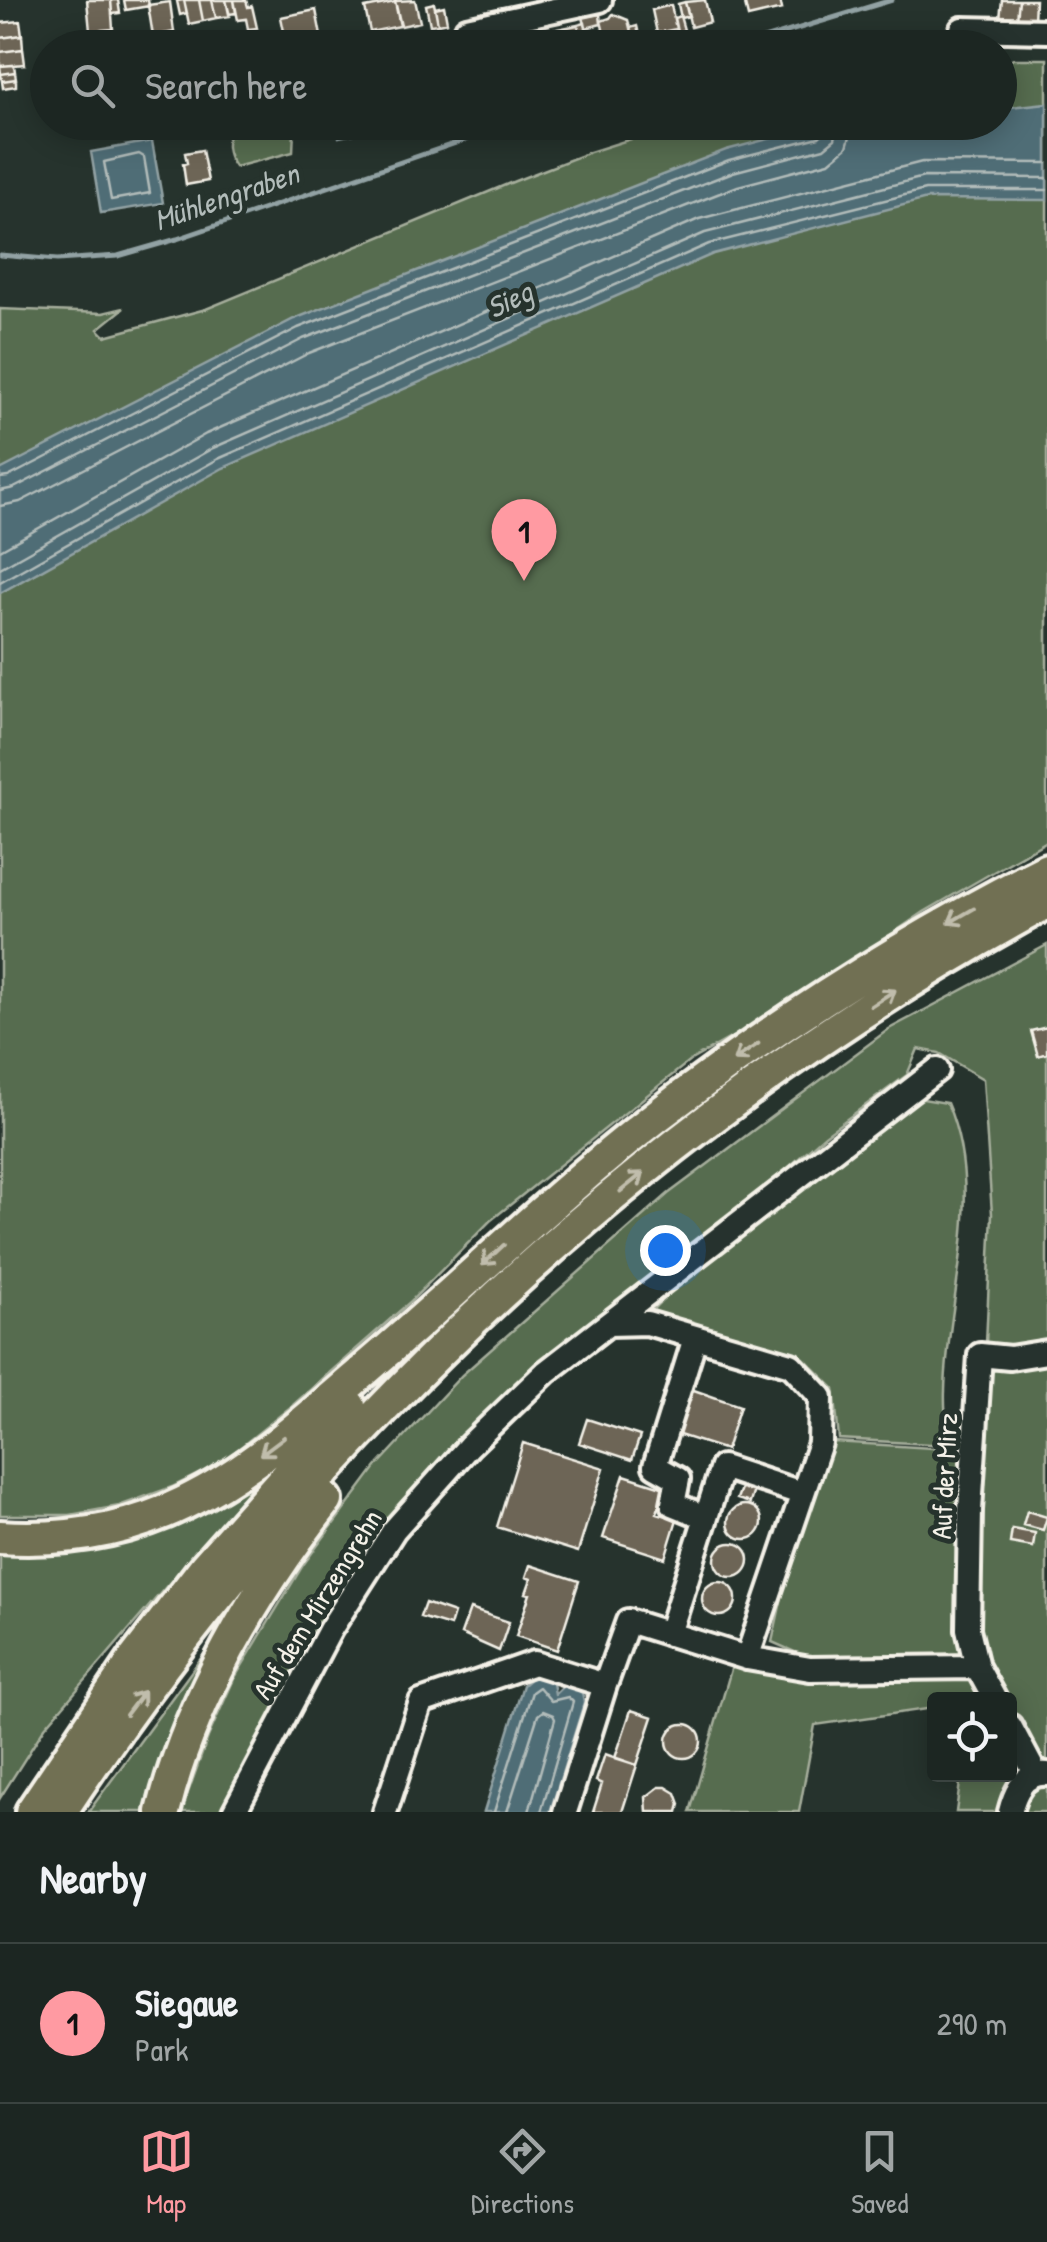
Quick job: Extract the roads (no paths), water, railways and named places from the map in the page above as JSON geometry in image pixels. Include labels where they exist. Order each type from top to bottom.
[{"type":"highway","points":[[0,1536],[38,1538],[110,1530],[184,1503],[272,1447],[646,1125],[742,1054],[914,943],[1047,870]]},
{"type":"highway","points":[[60,1812],[105,1744],[206,1609],[315,1480],[432,1358],[556,1244],[678,1144],[830,1034],[974,942],[1047,902]]},
{"type":"highway","points":[[163,1812],[195,1719],[246,1616],[299,1534],[372,1446],[556,1244]]},
{"type":"highway","points":[[32,1812],[135,1659],[205,1568],[428,1316]]},
{"type":"street","points":[[466,30],[600,0]]},
{"type":"street","points":[[498,30],[503,21]]},
{"type":"street","points":[[962,29],[1047,30]]},
{"type":"street","name":"Auf dem Mirzengrehn","points":[[234,1812],[330,1630],[394,1530],[470,1446],[546,1372],[937,1070]]},
{"type":"street","points":[[608,1324],[647,1324],[791,1365],[820,1397],[820,1444],[747,1658]]},
{"type":"street","points":[[695,1338],[655,1466],[678,1479],[674,1504],[705,1517]]},
{"type":"street","name":"Auf der Mirz","points":[[991,1692],[977,1667],[968,1629],[970,1510],[980,1356],[1010,1358],[1047,1352]]},
{"type":"street","points":[[669,1634],[722,1467],[801,1493]]},
{"type":"street","points":[[566,1812],[628,1621],[747,1658],[810,1669],[977,1667]]},
{"type":"street","points":[[385,1812],[422,1702],[534,1663],[606,1685]]},
{"type":"street","points":[[1010,1812],[1016,1792],[1041,1774],[1017,1737]]},
{"type":"water","name":"Sieg","points":[[1047,103],[1047,200],[927,199],[713,254],[223,468],[0,593],[0,470],[294,319],[726,150],[764,140],[1017,140],[1017,106]]},
{"type":"water","points":[[152,141],[163,203],[101,213],[91,152]]},
{"type":"water","points":[[532,1677],[544,1677],[553,1683],[555,1694],[562,1687],[572,1686],[582,1693],[584,1703],[550,1812],[484,1812],[523,1685]]},
{"type":"waterway","name":"Mühlengraben","points":[[793,30],[892,0]]},
{"type":"waterway","name":"Mühlengraben","points":[[0,255],[57,260],[118,256],[465,140]]},
{"type":"place","name":"Siegaue","points":[[524,581]]}]
